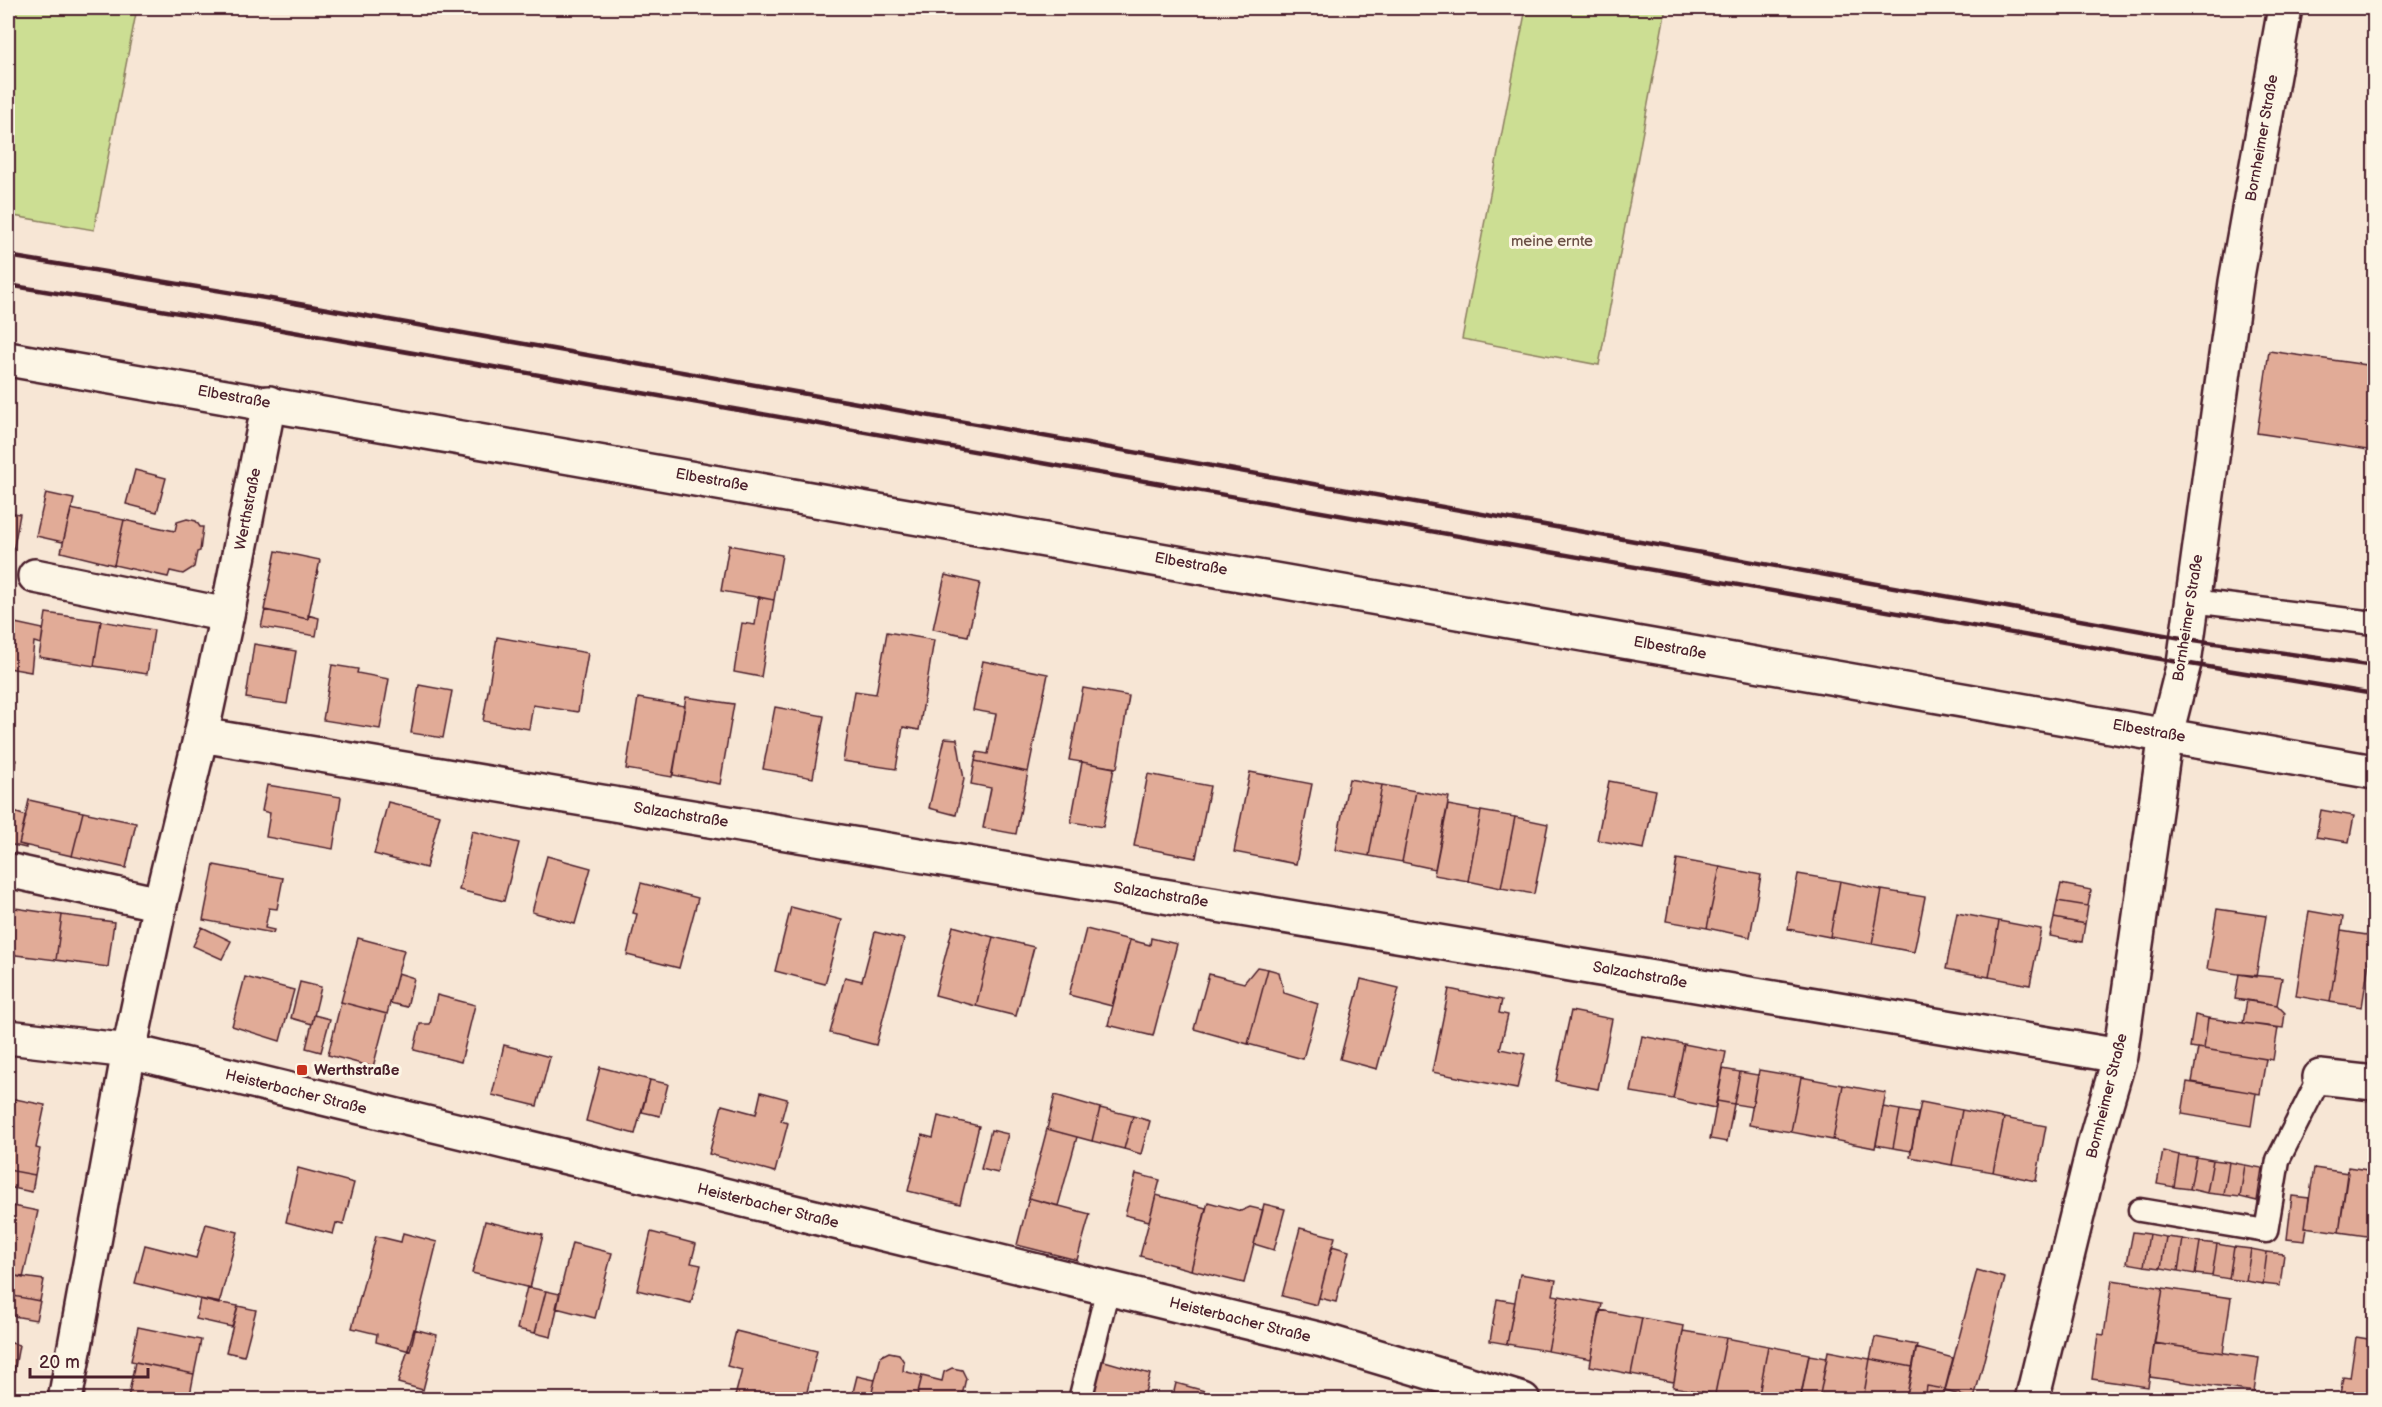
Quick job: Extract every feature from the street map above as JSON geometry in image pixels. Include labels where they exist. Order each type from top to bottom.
[{"type":"street","name":"Bornheimer Straße","points":[[2032,1400],[2096,1137],[2120,1056],[2166,734],[2184,663],[2236,282],[2285,8]]},
{"type":"street","name":"Elbestraße","points":[[8,358],[2374,772]]},
{"type":"street","name":"Werthstraße","points":[[65,1400],[129,1051],[160,904],[227,615],[269,403]]},
{"type":"street","points":[[35,576],[227,615]]},
{"type":"street","name":"Salzachstraße","points":[[201,735],[2120,1056]]},
{"type":"street","points":[[12,871],[160,904]]},
{"type":"street","name":"Heisterbacher Straße","points":[[8,1037],[129,1051],[1322,1340],[1523,1400]]},
{"type":"street","points":[[2320,1077],[2374,1083]]},
{"type":"lane","points":[[2192,601],[2374,623]]},
{"type":"lane","points":[[2140,1210],[2265,1231],[2278,1160],[2320,1077]]},
{"type":"lane","points":[[1080,1400],[1107,1288]]},
{"type":"green space","points":[[8,8],[137,8],[94,230],[8,215]]},
{"type":"green space","name":"meine ernte","points":[[1526,8],[1666,8],[1599,365],[1462,339]]},
{"type":"building","points":[[2269,351],[2374,366],[2374,451],[2257,433]]},
{"type":"building","points":[[135,470],[166,478],[157,512],[126,504]]},
{"type":"building","points":[[46,493],[74,499],[63,542],[36,536]]},
{"type":"building","points":[[71,509],[124,520],[114,565],[61,552]]},
{"type":"building","points":[[8,512],[20,514],[10,568],[8,567]]},
{"type":"building","points":[[187,519],[196,521],[200,527],[203,527],[200,551],[197,552],[194,567],[183,574],[170,571],[168,577],[114,565],[124,520],[175,531],[177,522]]},
{"type":"building","points":[[729,545],[782,555],[774,600],[721,591]]},
{"type":"building","points":[[276,551],[320,560],[308,619],[264,610]]},
{"type":"building","points":[[945,575],[980,583],[968,636],[933,629]]},
{"type":"building","points":[[759,597],[774,600],[761,677],[734,672],[742,623],[755,625]]},
{"type":"building","points":[[265,610],[308,619],[308,615],[319,618],[316,636],[261,627]]},
{"type":"building","points":[[46,613],[101,621],[94,666],[39,657]]},
{"type":"building","points":[[101,621],[154,630],[147,674],[94,666]]},
{"type":"building","points":[[15,623],[43,629],[41,644],[34,642],[31,672],[8,668]]},
{"type":"building","points":[[887,632],[934,640],[919,730],[903,727],[896,769],[843,761],[855,691],[876,694]]},
{"type":"building","points":[[497,637],[588,653],[578,712],[533,705],[529,729],[483,721]]},
{"type":"building","points":[[254,644],[296,651],[287,704],[246,698]]},
{"type":"building","points":[[983,661],[1048,674],[1028,772],[975,761],[977,752],[988,754],[996,714],[973,710]]},
{"type":"building","points":[[332,665],[358,669],[357,673],[389,679],[380,729],[323,720]]},
{"type":"building","points":[[419,685],[452,691],[443,738],[411,733]]},
{"type":"building","points":[[1083,688],[1129,696],[1117,768],[1069,760]]},
{"type":"building","points":[[686,697],[734,704],[720,784],[673,775]]},
{"type":"building","points":[[638,698],[685,706],[672,777],[626,769]]},
{"type":"building","points":[[775,707],[824,716],[813,778],[763,769]]},
{"type":"building","points":[[945,738],[957,739],[964,779],[956,815],[929,808]]},
{"type":"building","points":[[8,758],[16,760],[10,795],[8,794]]},
{"type":"building","points":[[975,761],[1028,772],[1016,834],[983,828],[991,788],[971,784]]},
{"type":"building","points":[[1082,762],[1114,768],[1103,827],[1071,822]]},
{"type":"building","points":[[1250,772],[1312,784],[1296,864],[1234,852]]},
{"type":"building","points":[[1148,774],[1210,786],[1196,858],[1134,846]]},
{"type":"building","points":[[1349,779],[1382,785],[1369,856],[1335,850]]},
{"type":"building","points":[[1609,781],[1656,790],[1644,849],[1597,840]]},
{"type":"building","points":[[267,785],[341,797],[333,849],[266,837],[270,813],[262,811]]},
{"type":"building","points":[[1382,785],[1416,791],[1402,862],[1369,856]]},
{"type":"building","points":[[1416,791],[1449,797],[1435,869],[1402,862]]},
{"type":"building","points":[[29,800],[83,812],[72,856],[19,844]]},
{"type":"building","points":[[388,802],[440,815],[426,868],[374,854]]},
{"type":"building","points":[[1448,805],[1481,811],[1468,881],[1434,875]]},
{"type":"building","points":[[8,810],[26,816],[19,844],[26,848],[8,844]]},
{"type":"building","points":[[2321,810],[2354,816],[2349,842],[2316,837]]},
{"type":"building","points":[[1481,811],[1515,817],[1501,888],[1468,881]]},
{"type":"building","points":[[83,812],[136,823],[126,868],[72,856]]},
{"type":"building","points":[[1515,817],[1548,824],[1534,894],[1501,888]]},
{"type":"building","points":[[472,831],[519,843],[504,901],[459,890]]},
{"type":"building","points":[[547,856],[591,868],[575,924],[532,912]]},
{"type":"building","points":[[1677,859],[1720,867],[1707,928],[1666,921]]},
{"type":"building","points":[[214,865],[283,878],[277,909],[269,908],[265,928],[274,930],[273,933],[203,920]]},
{"type":"building","points":[[1720,867],[1761,875],[1750,937],[1707,928]]},
{"type":"building","points":[[1798,874],[1840,881],[1830,937],[1788,929]]},
{"type":"building","points":[[1840,881],[1882,890],[1872,944],[1830,937]]},
{"type":"building","points":[[641,883],[698,898],[679,968],[627,955],[637,914],[633,913]]},
{"type":"building","points":[[2061,884],[2091,890],[2088,906],[2057,901]]},
{"type":"building","points":[[1882,890],[1925,897],[1914,952],[1872,944]]},
{"type":"building","points":[[2057,901],[2088,906],[2085,924],[2054,918]]},
{"type":"building","points":[[8,907],[62,915],[56,960],[8,954]]},
{"type":"building","points":[[791,907],[842,920],[825,984],[775,971]]},
{"type":"building","points":[[2217,909],[2266,916],[2256,977],[2207,969]]},
{"type":"building","points":[[2309,911],[2343,917],[2330,1002],[2296,996]]},
{"type":"building","points":[[1957,913],[1999,921],[1989,977],[1946,969]]},
{"type":"building","points":[[62,915],[114,922],[108,967],[56,960]]},
{"type":"building","points":[[2054,918],[2085,924],[2082,942],[2050,936]]},
{"type":"building","points":[[1999,921],[2041,929],[2030,985],[1989,977]]},
{"type":"building","points":[[953,926],[993,937],[976,1006],[935,995]]},
{"type":"building","points":[[202,927],[231,941],[222,959],[193,946]]},
{"type":"building","points":[[1086,929],[1130,940],[1112,1006],[1069,995]]},
{"type":"building","points":[[2341,931],[2373,936],[2362,1007],[2330,1002]]},
{"type":"building","points":[[875,932],[904,939],[876,1045],[830,1033],[845,977],[862,981]]},
{"type":"building","points":[[993,937],[1034,947],[1016,1016],[976,1006]]},
{"type":"building","points":[[358,938],[404,950],[387,1014],[341,1002]]},
{"type":"building","points":[[1151,938],[1177,944],[1153,1036],[1108,1025],[1130,940],[1150,945]]},
{"type":"building","points":[[1257,967],[1268,969],[1248,1044],[1194,1029],[1209,974],[1244,983]]},
{"type":"building","points":[[1268,969],[1279,972],[1284,993],[1318,1004],[1303,1059],[1248,1044]]},
{"type":"building","points":[[398,973],[414,978],[407,1007],[390,1003]]},
{"type":"building","points":[[2239,974],[2282,978],[2277,1005],[2235,999]]},
{"type":"building","points":[[245,977],[294,990],[280,1041],[232,1026]]},
{"type":"building","points":[[1361,979],[1399,988],[1377,1069],[1340,1059]]},
{"type":"building","points":[[300,982],[321,987],[312,1024],[291,1018]]},
{"type":"building","points":[[1449,989],[1502,1000],[1499,1013],[1508,1015],[1500,1049],[1525,1054],[1517,1089],[1432,1072]]},
{"type":"building","points":[[437,995],[475,1005],[461,1062],[414,1050],[420,1024],[430,1024]]},
{"type":"building","points":[[2247,1000],[2277,1005],[2285,1013],[2283,1028],[2243,1023]]},
{"type":"building","points":[[341,1002],[387,1014],[373,1067],[328,1055]]},
{"type":"building","points":[[1571,1011],[1612,1019],[1598,1089],[1556,1081]]},
{"type":"building","points":[[314,1015],[330,1019],[321,1052],[306,1048]]},
{"type":"building","points":[[2195,1015],[2208,1018],[2204,1049],[2190,1047]]},
{"type":"building","points":[[2208,1018],[2278,1028],[2273,1060],[2204,1049]]},
{"type":"building","points":[[1642,1036],[1684,1044],[1673,1099],[1631,1092]]},
{"type":"building","points":[[1684,1044],[1726,1052],[1715,1108],[1673,1099]]},
{"type":"building","points":[[504,1045],[550,1057],[537,1106],[492,1095]]},
{"type":"building","points":[[2198,1048],[2266,1059],[2260,1094],[2192,1082]]},
{"type":"building","points":[[600,1067],[650,1080],[635,1134],[586,1121]]},
{"type":"building","points":[[1723,1069],[1740,1072],[1734,1104],[1717,1101]]},
{"type":"building","points":[[1759,1070],[1801,1077],[1791,1132],[1749,1125]]},
{"type":"building","points":[[1740,1072],[1758,1075],[1752,1107],[1734,1104]]},
{"type":"building","points":[[1801,1077],[1843,1085],[1833,1140],[1791,1132]]},
{"type":"building","points":[[650,1080],[668,1084],[660,1116],[642,1112]]},
{"type":"building","points":[[2187,1082],[2256,1093],[2251,1126],[2182,1114]]},
{"type":"building","points":[[1843,1085],[1886,1093],[1875,1148],[1833,1140]]},
{"type":"building","points":[[761,1092],[787,1099],[781,1121],[788,1123],[775,1172],[709,1154],[722,1105],[756,1114]]},
{"type":"building","points":[[1055,1095],[1100,1108],[1092,1141],[1047,1129]]},
{"type":"building","points":[[15,1099],[45,1105],[36,1148],[40,1149],[35,1175],[8,1170],[8,1103],[14,1104]]},
{"type":"building","points":[[1717,1101],[1734,1104],[1727,1142],[1710,1139]]},
{"type":"building","points":[[1921,1102],[1962,1110],[1952,1165],[1910,1157]]},
{"type":"building","points":[[1883,1107],[1900,1110],[1893,1148],[1876,1145]]},
{"type":"building","points":[[1100,1108],[1133,1116],[1124,1149],[1092,1141]]},
{"type":"building","points":[[1900,1110],[1918,1113],[1911,1151],[1893,1148]]},
{"type":"building","points":[[1962,1110],[2004,1118],[1993,1172],[1952,1165]]},
{"type":"building","points":[[938,1116],[979,1126],[960,1204],[908,1191],[922,1135],[933,1138]]},
{"type":"building","points":[[1133,1116],[1150,1121],[1141,1154],[1124,1149]]},
{"type":"building","points":[[2004,1118],[2046,1126],[2036,1181],[1993,1172]]},
{"type":"building","points":[[1047,1129],[1077,1137],[1058,1206],[1029,1198]]},
{"type":"building","points":[[991,1130],[1008,1134],[998,1173],[981,1169]]},
{"type":"building","points":[[2163,1151],[2179,1155],[2174,1187],[2157,1184]]},
{"type":"building","points":[[2179,1155],[2196,1157],[2190,1189],[2174,1187]]},
{"type":"building","points":[[2196,1157],[2213,1160],[2207,1193],[2190,1189]]},
{"type":"building","points":[[2213,1160],[2229,1162],[2224,1195],[2207,1193]]},
{"type":"building","points":[[2229,1162],[2245,1165],[2240,1197],[2224,1195]]},
{"type":"building","points":[[2245,1165],[2262,1168],[2257,1201],[2240,1197]]},
{"type":"building","points":[[2348,1167],[2374,1171],[2374,1237],[2339,1232]]},
{"type":"building","points":[[298,1168],[354,1183],[343,1225],[336,1223],[333,1234],[286,1222]]},
{"type":"building","points":[[2314,1168],[2348,1173],[2339,1232],[2305,1227]]},
{"type":"building","points":[[8,1170],[35,1175],[32,1192],[8,1187]]},
{"type":"building","points":[[1136,1174],[1160,1180],[1149,1221],[1125,1215]]},
{"type":"building","points":[[1156,1195],[1206,1208],[1191,1270],[1140,1256]]},
{"type":"building","points":[[2292,1196],[2309,1198],[2305,1241],[2287,1239]]},
{"type":"building","points":[[1029,1198],[1090,1214],[1077,1260],[1017,1245]]},
{"type":"building","points":[[1208,1202],[1241,1211],[1250,1207],[1263,1210],[1244,1283],[1191,1270]]},
{"type":"building","points":[[1264,1204],[1285,1209],[1274,1250],[1254,1244]]},
{"type":"building","points":[[8,1205],[38,1211],[23,1278],[8,1274]]},
{"type":"building","points":[[485,1221],[543,1235],[530,1288],[472,1273]]},
{"type":"building","points":[[206,1224],[238,1232],[219,1304],[135,1283],[145,1245],[196,1258]]},
{"type":"building","points":[[1300,1228],[1335,1237],[1317,1305],[1282,1296]]},
{"type":"building","points":[[651,1232],[696,1244],[691,1263],[701,1265],[691,1303],[637,1290]]},
{"type":"building","points":[[2133,1232],[2149,1234],[2144,1266],[2127,1263]]},
{"type":"building","points":[[403,1233],[437,1242],[410,1351],[376,1342],[377,1334],[352,1328],[376,1236],[401,1242]]},
{"type":"building","points":[[2149,1234],[2166,1237],[2161,1268],[2144,1266]]},
{"type":"building","points":[[2166,1237],[2183,1239],[2178,1271],[2161,1268]]},
{"type":"building","points":[[2183,1239],[2200,1242],[2195,1274],[2178,1271]]},
{"type":"building","points":[[2200,1242],[2217,1244],[2212,1276],[2195,1274]]},
{"type":"building","points":[[572,1243],[612,1253],[595,1318],[556,1308]]},
{"type":"building","points":[[2217,1244],[2234,1247],[2229,1279],[2212,1276]]},
{"type":"building","points":[[1332,1246],[1349,1251],[1336,1302],[1319,1298]]},
{"type":"building","points":[[2234,1247],[2251,1249],[2246,1281],[2229,1279]]},
{"type":"building","points":[[2251,1249],[2267,1252],[2263,1284],[2246,1281]]},
{"type":"building","points":[[2267,1252],[2284,1254],[2280,1286],[2263,1284]]},
{"type":"building","points":[[1977,1270],[2005,1278],[1974,1399],[1945,1391]]},
{"type":"building","points":[[1520,1274],[1556,1280],[1553,1295],[1559,1296],[1548,1351],[1507,1344]]},
{"type":"building","points":[[9,1275],[44,1280],[40,1301],[8,1295]]},
{"type":"building","points":[[2112,1280],[2163,1288],[2148,1387],[2092,1379],[2098,1334],[2104,1335]]},
{"type":"building","points":[[527,1287],[546,1291],[535,1333],[517,1329]]},
{"type":"building","points":[[2163,1288],[2231,1298],[2223,1353],[2154,1343]]},
{"type":"building","points":[[546,1291],[560,1294],[551,1337],[535,1333]]},
{"type":"building","points":[[8,1295],[40,1301],[36,1320],[8,1315]]},
{"type":"building","points":[[1559,1296],[1602,1304],[1591,1359],[1548,1351]]},
{"type":"building","points":[[200,1299],[238,1306],[232,1327],[196,1319]]},
{"type":"building","points":[[1497,1299],[1515,1302],[1507,1344],[1490,1341]]},
{"type":"building","points":[[238,1306],[256,1310],[244,1356],[226,1352]]},
{"type":"building","points":[[1600,1310],[1642,1318],[1631,1374],[1590,1366]]},
{"type":"building","points":[[1642,1318],[1684,1326],[1674,1382],[1631,1374]]},
{"type":"building","points":[[138,1327],[201,1340],[194,1374],[131,1361]]},
{"type":"building","points":[[414,1329],[437,1335],[423,1390],[398,1383]]},
{"type":"building","points":[[736,1331],[817,1351],[805,1400],[734,1400],[742,1370],[727,1366]]},
{"type":"building","points":[[1683,1331],[1726,1338],[1715,1394],[1673,1387]]},
{"type":"building","points":[[1875,1337],[1917,1345],[1913,1367],[1870,1359]]},
{"type":"building","points":[[2356,1337],[2374,1340],[2374,1400],[2339,1400],[2343,1377],[2350,1378]]},
{"type":"building","points":[[1726,1338],[1768,1346],[1758,1400],[1743,1400],[1715,1394]]},
{"type":"building","points":[[8,1342],[19,1345],[9,1400],[8,1400]]},
{"type":"building","points":[[2154,1343],[2259,1358],[2254,1392],[2150,1377]]},
{"type":"building","points":[[1768,1346],[1809,1354],[1800,1400],[1758,1400]]},
{"type":"building","points":[[1916,1348],[1953,1358],[1945,1389],[1927,1386],[1925,1400],[1906,1400]]},
{"type":"building","points":[[1828,1351],[1870,1359],[1863,1400],[1819,1400]]},
{"type":"building","points":[[889,1352],[899,1354],[904,1362],[903,1371],[922,1376],[916,1400],[870,1400],[881,1356]]},
{"type":"building","points":[[1809,1355],[1827,1358],[1819,1400],[1801,1397]]},
{"type":"building","points":[[1870,1359],[1913,1367],[1906,1400],[1863,1400]]},
{"type":"building","points":[[1101,1360],[1150,1374],[1143,1400],[1119,1400],[1093,1392]]},
{"type":"building","points":[[135,1362],[194,1374],[189,1400],[128,1398]]},
{"type":"building","points":[[952,1368],[962,1370],[966,1378],[961,1400],[916,1400],[922,1376],[942,1381],[944,1372]]},
{"type":"building","points":[[857,1376],[875,1380],[870,1400],[851,1400]]},
{"type":"building","points":[[1176,1383],[1205,1391],[1205,1394],[1241,1400],[1172,1400]]},
{"type":"building","points":[[1927,1386],[1945,1389],[1943,1400],[1925,1400]]},
{"type":"railway","points":[[8,256],[271,299],[2187,639],[2374,666]]},
{"type":"railway","points":[[8,285],[265,327],[2184,663],[2374,694]]},
{"type":"place","name":"Werthstraße","points":[[302,1070]]}]
